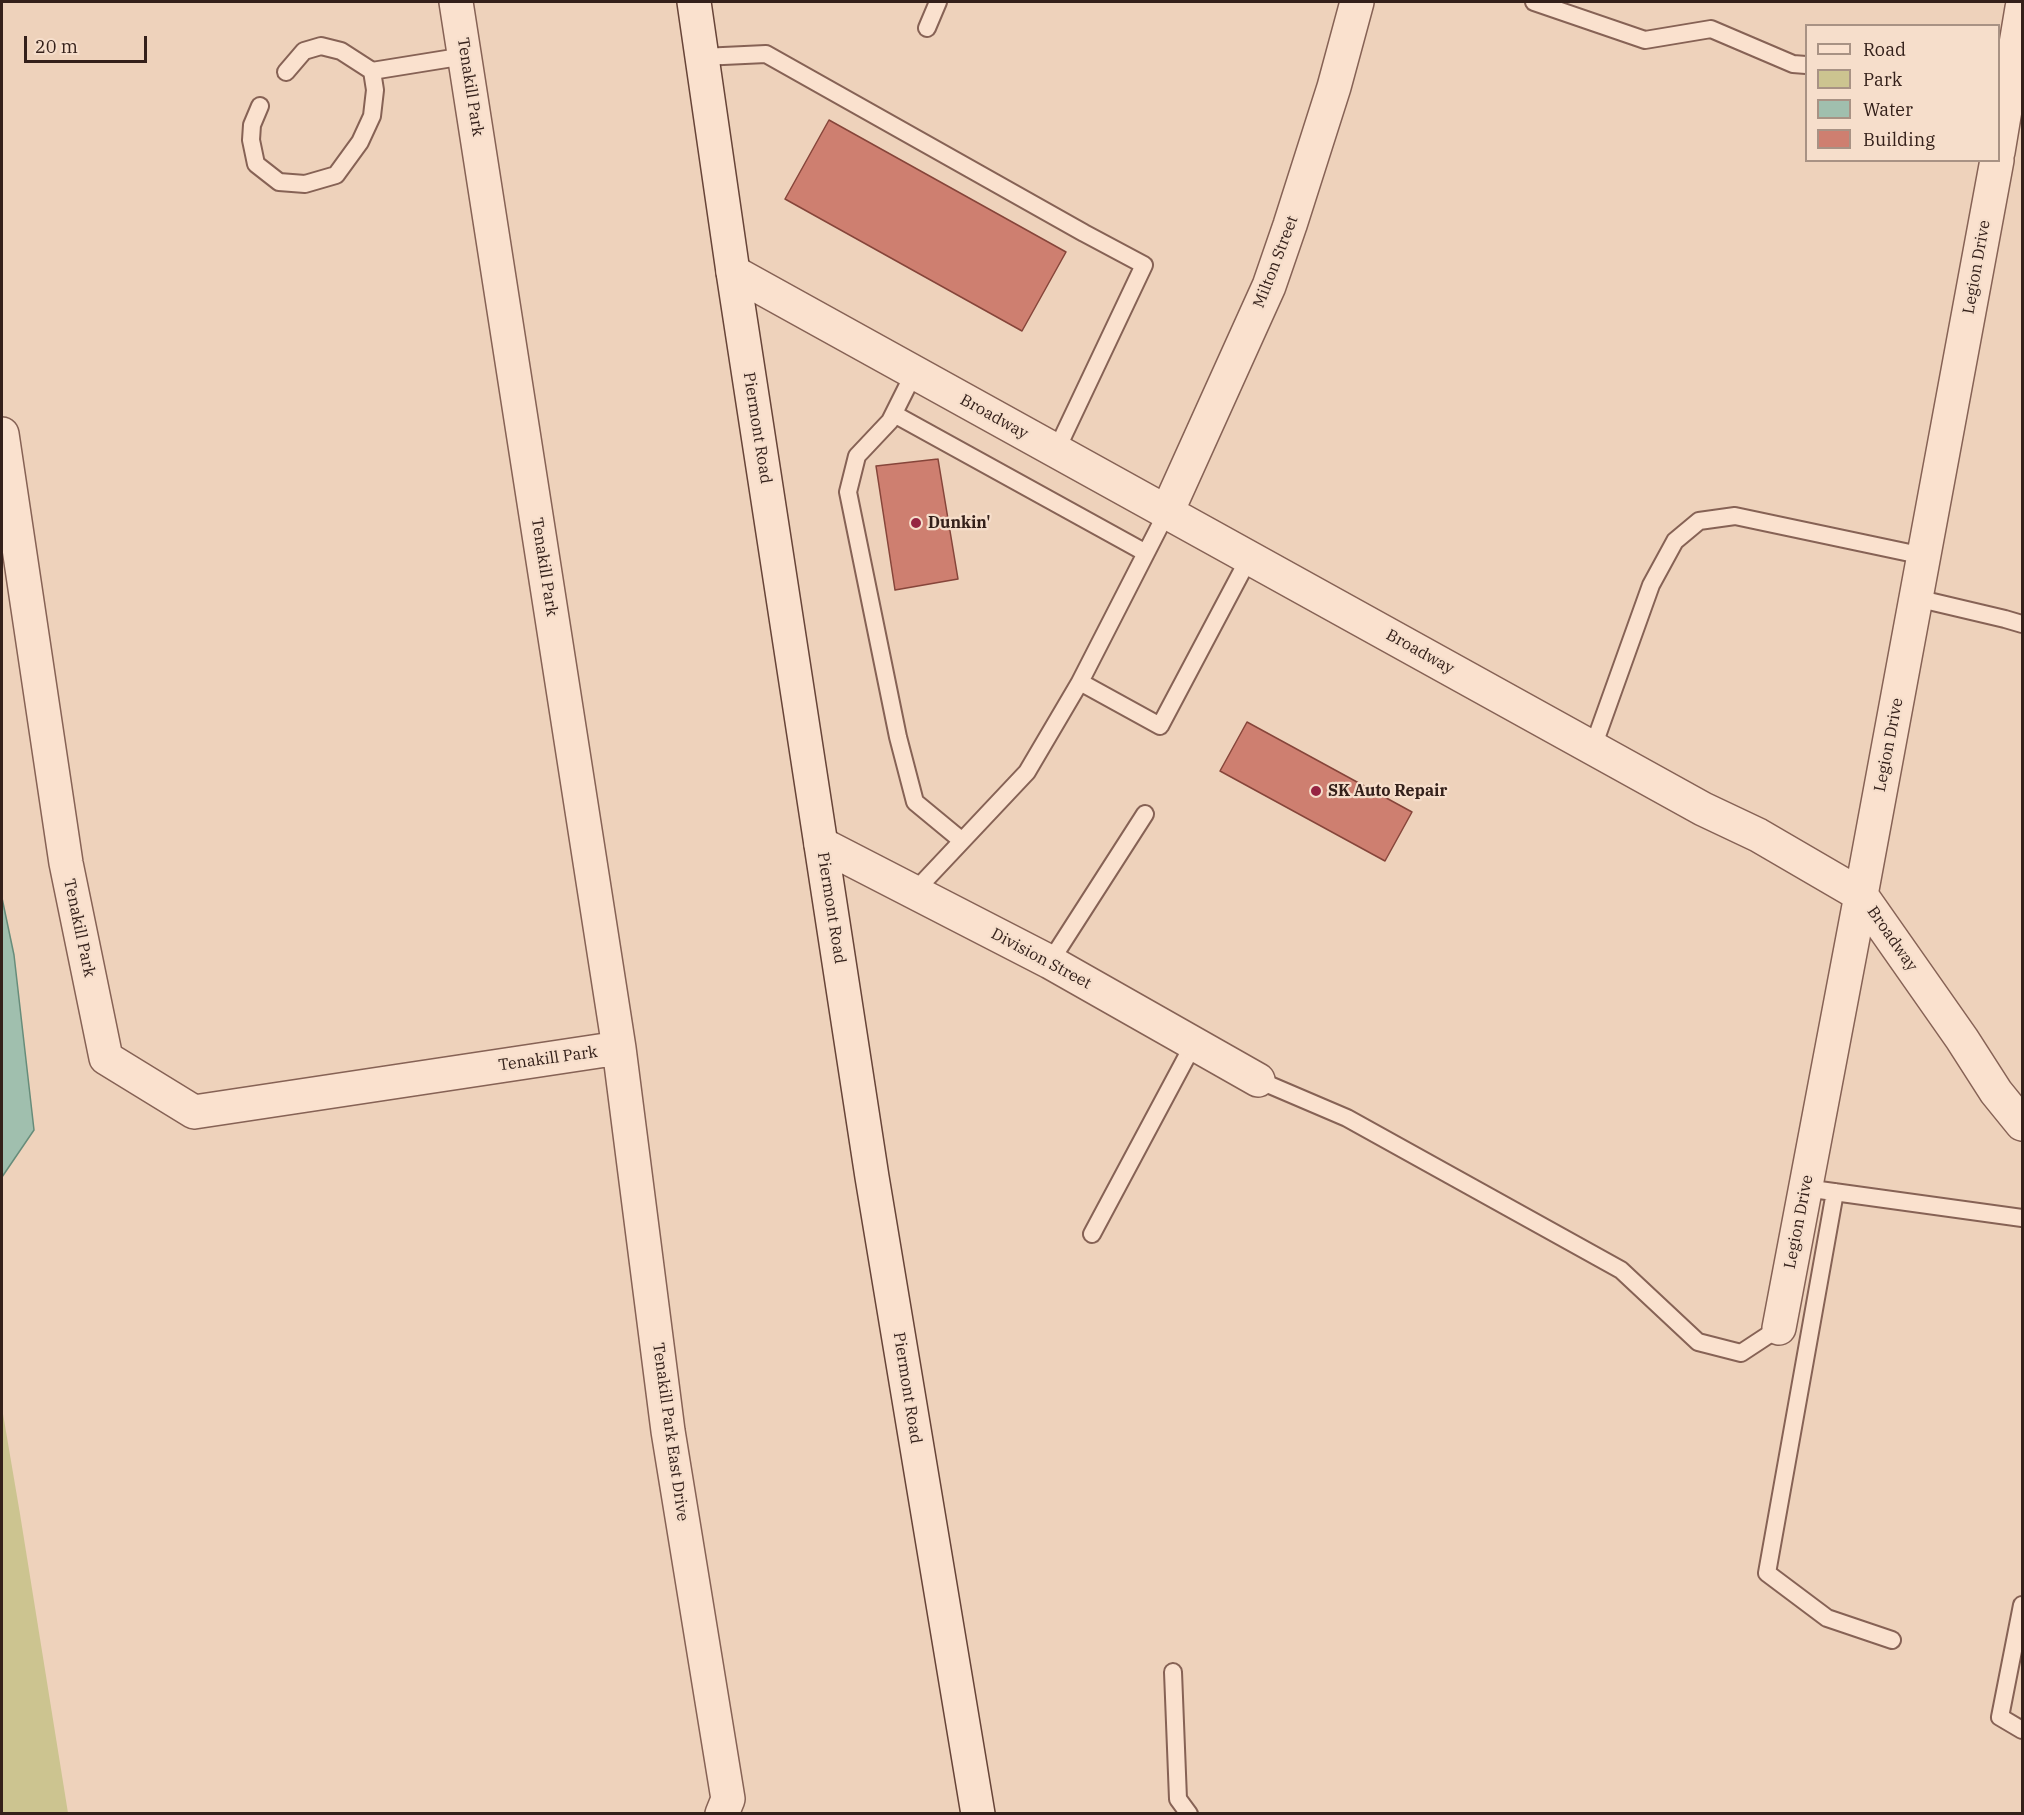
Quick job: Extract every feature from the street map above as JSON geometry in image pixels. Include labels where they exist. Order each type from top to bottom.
[{"type":"street","name":"Tenakill Park","points":[[2,434],[66,863],[106,1058],[194,1112],[619,1048],[456,2]]},
{"type":"street","name":"Piermont Road","points":[[694,2],[733,272],[872,1177],[978,1814]]},
{"type":"street","name":"Milton Street","points":[[1167,512],[1269,286],[1328,109],[1357,2]]},
{"type":"street","name":"Legion Drive","points":[[1779,1328],[1820,1190],[1861,895],[1924,556],[2005,146],[2005,74],[2022,8]]},
{"type":"street","name":"Broadway","points":[[733,272],[1703,809],[1758,835],[1861,895],[1962,1039],[1996,1092],[2022,1124]]},
{"type":"street","name":"Division Street","points":[[821,844],[1050,962],[1258,1080]]},
{"type":"street","name":"Tenakill Park East Drive","points":[[619,1048],[668,1431],[728,1799],[722,1814]]},
{"type":"lane","points":[[927,28],[938,2]]},
{"type":"lane","points":[[1534,2],[1646,40],[1711,29],[1793,64],[1805,65]]},
{"type":"lane","points":[[286,72],[304,51],[321,46],[341,51],[372,71],[465,56]]},
{"type":"lane","points":[[702,57],[766,54],[1144,265],[1056,451]]},
{"type":"lane","points":[[260,106],[252,125],[251,140],[256,164],[279,182],[305,184],[336,175],[360,142],[372,116],[375,90],[372,71]]},
{"type":"lane","points":[[914,372],[890,421],[857,456],[848,492],[898,737],[915,802],[962,840]]},
{"type":"lane","points":[[894,414],[1146,553]]},
{"type":"lane","points":[[914,892],[1027,772],[1080,682],[1167,512]]},
{"type":"lane","points":[[1593,747],[1651,585],[1675,541],[1699,521],[1735,516],[1924,556]]},
{"type":"lane","points":[[1080,682],[1160,726],[1249,558]]},
{"type":"lane","points":[[1916,598],[2022,624]]},
{"type":"lane","points":[[1050,962],[1145,814]]},
{"type":"lane","points":[[1092,1234],[1193,1045]]},
{"type":"lane","points":[[1258,1080],[1347,1118],[1621,1270],[1698,1342],[1741,1353],[1779,1328]]},
{"type":"lane","points":[[1892,1640],[1827,1618],[1767,1573],[1820,1190],[2022,1218]]},
{"type":"lane","points":[[2022,1605],[2000,1717],[2022,1730]]},
{"type":"lane","points":[[1173,1672],[1178,1799],[1189,1814]]},
{"type":"green space","points":[[2,1408],[20,1514],[68,1813],[2,1813]]},
{"type":"water","points":[[2,898],[14,955],[34,1130],[2,1177]]},
{"type":"building","points":[[829,120],[1066,252],[1022,331],[785,199]]},
{"type":"building","name":"Dunkin'","points":[[938,459],[958,579],[895,590],[876,466]]},
{"type":"building","name":"SK Auto Repair","points":[[1247,722],[1412,812],[1385,861],[1220,771]]},
{"type":"place","name":"Dunkin'","points":[[916,523]]},
{"type":"place","name":"SK Auto Repair","points":[[1316,791]]}]
